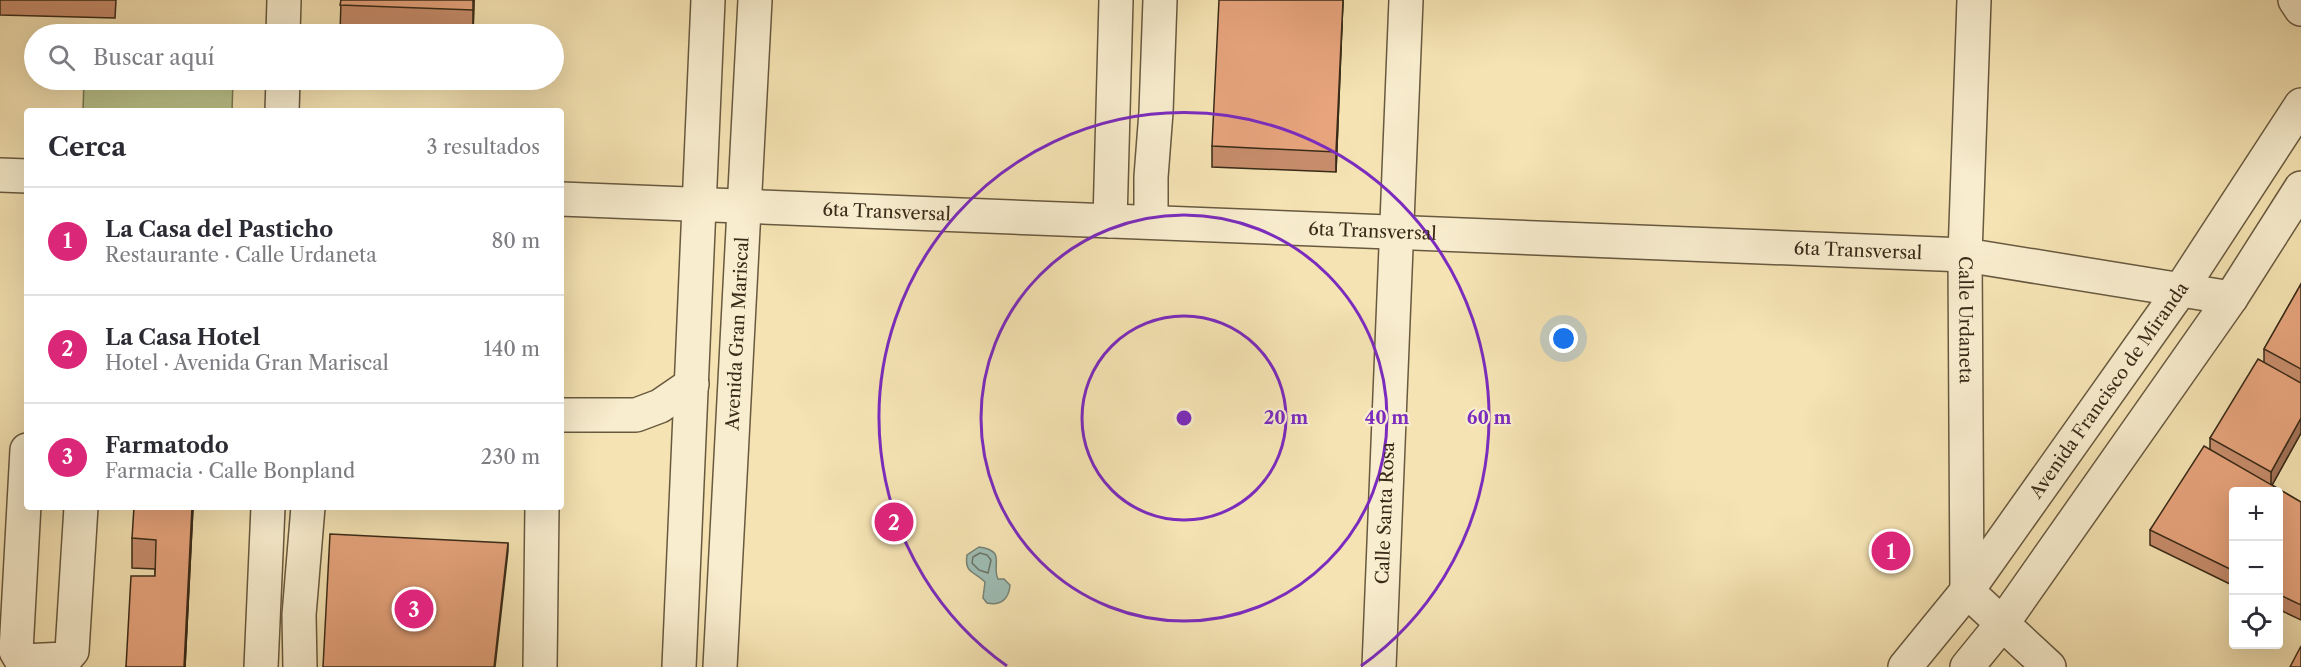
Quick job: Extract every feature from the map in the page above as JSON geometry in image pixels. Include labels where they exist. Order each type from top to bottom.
[{"type":"street","points":[[283,24],[284,0]]},
{"type":"street","points":[[679,667],[708,0]]},
{"type":"street","name":"Avenida Gran Mariscal","points":[[720,667],[755,0]]},
{"type":"street","points":[[1110,221],[1116,0]]},
{"type":"street","points":[[1151,221],[1160,0]]},
{"type":"street","name":"Calle Santa Rosa","points":[[1379,667],[1406,0]]},
{"type":"street","name":"Calle Urdaneta","points":[[1967,591],[1965,255],[1974,0]]},
{"type":"street","points":[[2295,0],[2301,9]]},
{"type":"street","points":[[282,108],[283,90]]},
{"type":"street","name":"Avenida Francisco de Miranda","points":[[1905,667],[1967,591],[2181,289],[2301,105]]},
{"type":"street","points":[[0,175],[24,176]]},
{"type":"street","points":[[1967,667],[2002,624],[2231,298],[2301,188]]},
{"type":"street","name":"6ta Transversal","points":[[564,199],[1965,255],[2231,298]]},
{"type":"street","points":[[564,415],[636,415],[660,406],[692,384]]},
{"type":"street","points":[[24,505],[16,651],[22,661],[65,659],[72,651],[81,510]]},
{"type":"street","points":[[261,667],[268,510]]},
{"type":"street","points":[[300,667],[299,615],[308,510]]},
{"type":"street","points":[[540,667],[542,510]]},
{"type":"street","points":[[1967,591],[2049,667]]},
{"type":"green space","points":[[84,90],[233,90],[232,108],[83,108]]},
{"type":"water","points":[[979,547],[993,552],[998,579],[1004,579],[1010,585],[1006,598],[1000,602],[987,603],[983,598],[985,582],[971,572],[967,566],[967,555]]},
{"type":"building","points":[[341,0],[473,0],[473,10],[340,5]]},
{"type":"building","points":[[1219,0],[1343,0],[1336,152],[1212,146]]},
{"type":"building","points":[[2301,284],[2301,369],[2264,349]]},
{"type":"building","points":[[2258,359],[2301,383],[2301,418],[2271,472],[2210,438]]},
{"type":"building","points":[[2204,446],[2275,487],[2229,487],[2229,569],[2150,530]]},
{"type":"building","points":[[2283,492],[2301,502],[2301,605],[2283,596]]},
{"type":"building","points":[[134,510],[192,510],[184,667],[126,667],[131,576],[155,576],[156,540],[132,538]]},
{"type":"building","points":[[330,534],[508,543],[494,667],[323,667]]},
{"type":"building","points":[[2301,646],[2301,667],[2290,667]]},
{"type":"place","name":"La Casa Hotel","points":[[894,522]]},
{"type":"place","name":"La Casa del Pasticho","points":[[1891,551]]},
{"type":"place","name":"Farmatodo","points":[[414,609]]}]
